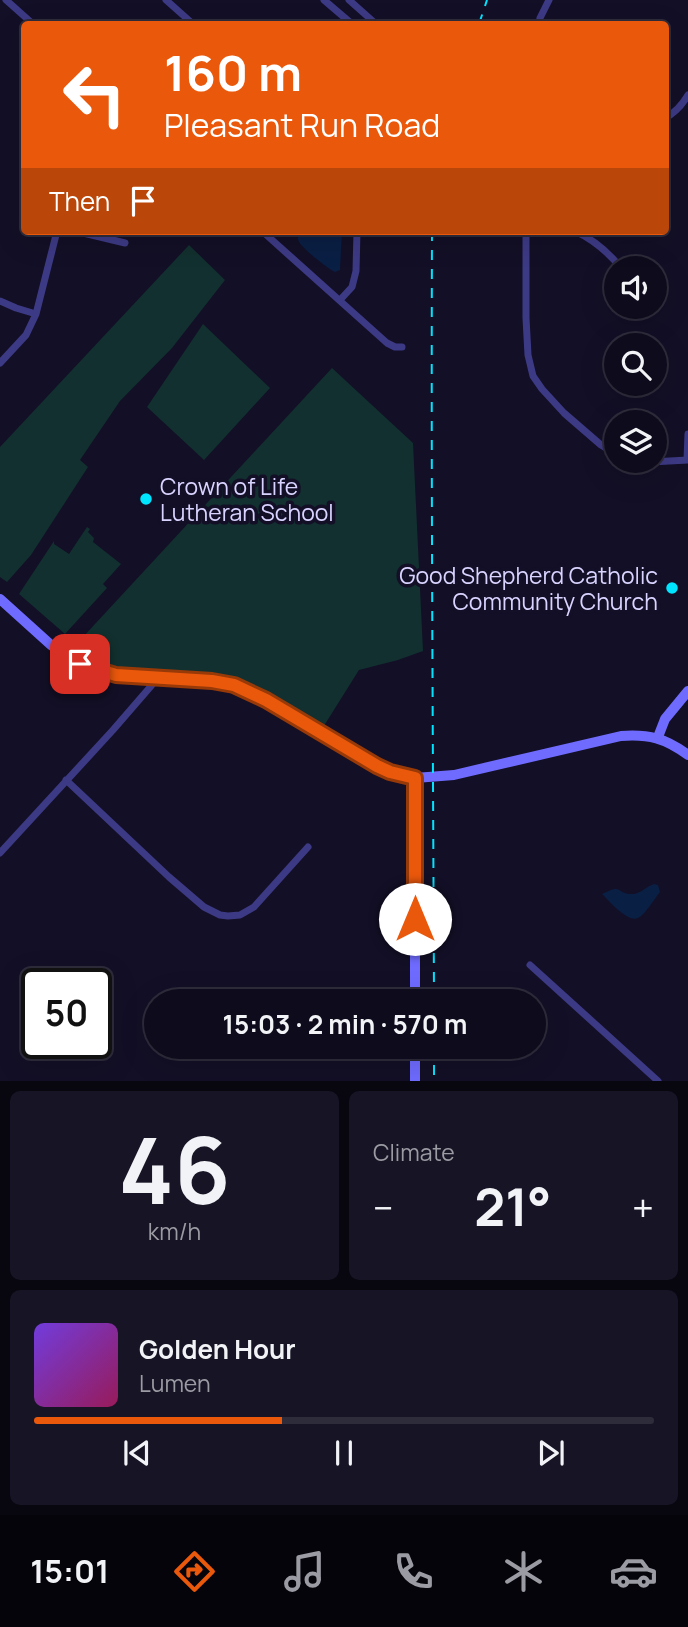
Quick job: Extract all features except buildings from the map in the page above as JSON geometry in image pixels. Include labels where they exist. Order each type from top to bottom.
[{"type":"main road","points":[[0,599],[58,651],[80,664],[116,675],[212,681],[234,685],[266,700],[377,766],[415,778],[454,775],[621,736],[658,737],[688,755]]},
{"type":"main road","points":[[658,737],[665,719],[688,691]]},
{"type":"main road","points":[[415,778],[415,989]]},
{"type":"main road","points":[[415,1059],[415,1081]]},
{"type":"street","points":[[6,0],[30,21]]},
{"type":"street","points":[[166,0],[190,21]]},
{"type":"street","points":[[324,0],[348,21]]},
{"type":"street","points":[[349,0],[373,21]]},
{"type":"street","points":[[540,21],[549,0]]},
{"type":"street","points":[[669,115],[688,95]]},
{"type":"street","points":[[0,363],[26,335],[36,314],[56,235]]},
{"type":"street","points":[[91,235],[124,243]]},
{"type":"street","points":[[267,235],[387,343],[402,347]]},
{"type":"street","points":[[340,300],[352,287],[356,271],[357,235]]},
{"type":"street","points":[[526,235],[526,318],[528,355],[533,376],[564,413],[604,447]]},
{"type":"street","points":[[582,235],[609,256]]},
{"type":"street","points":[[0,300],[16,309],[36,314]]},
{"type":"street","points":[[667,461],[687,460],[688,434]]},
{"type":"street","points":[[0,853],[158,678]]},
{"type":"street","points":[[66,780],[169,877],[204,907],[220,915],[240,915],[254,907],[308,847]]},
{"type":"street","points":[[530,965],[658,1081]]},
{"type":"green space","points":[[189,245],[225,280],[172,348],[120,401],[80,460],[88,467],[31,555],[7,582],[0,577],[0,447]]},
{"type":"green space","points":[[203,324],[270,388],[204,460],[147,407]]},
{"type":"green space","points":[[332,368],[413,443],[423,651],[359,670],[322,729],[254,687],[220,675],[171,676],[102,669],[70,651]]},
{"type":"green space","points":[[87,527],[94,538],[93,542],[121,564],[103,584],[107,588],[65,634],[19,594],[54,541],[54,544],[69,554]]},
{"type":"water","points":[[342,235],[340,270],[335,272],[316,258],[301,245],[298,236]]},
{"type":"water","points":[[654,884],[658,885],[660,892],[647,910],[634,919],[624,914],[602,894],[617,889],[634,894]]},
{"type":"railway","points":[[480,21],[487,0]]},
{"type":"railway","points":[[432,235],[434,989]]},
{"type":"railway","points":[[434,1059],[434,1081]]},
{"type":"place","name":"Crown of Life Lutheran School","points":[[146,499]]},
{"type":"place","name":"Good Shepherd Catholic Community Church","points":[[672,588]]},
{"type":"route","points":[[80,664],[126,677],[212,681],[234,685],[266,700],[377,766],[415,778],[415,919]]}]
